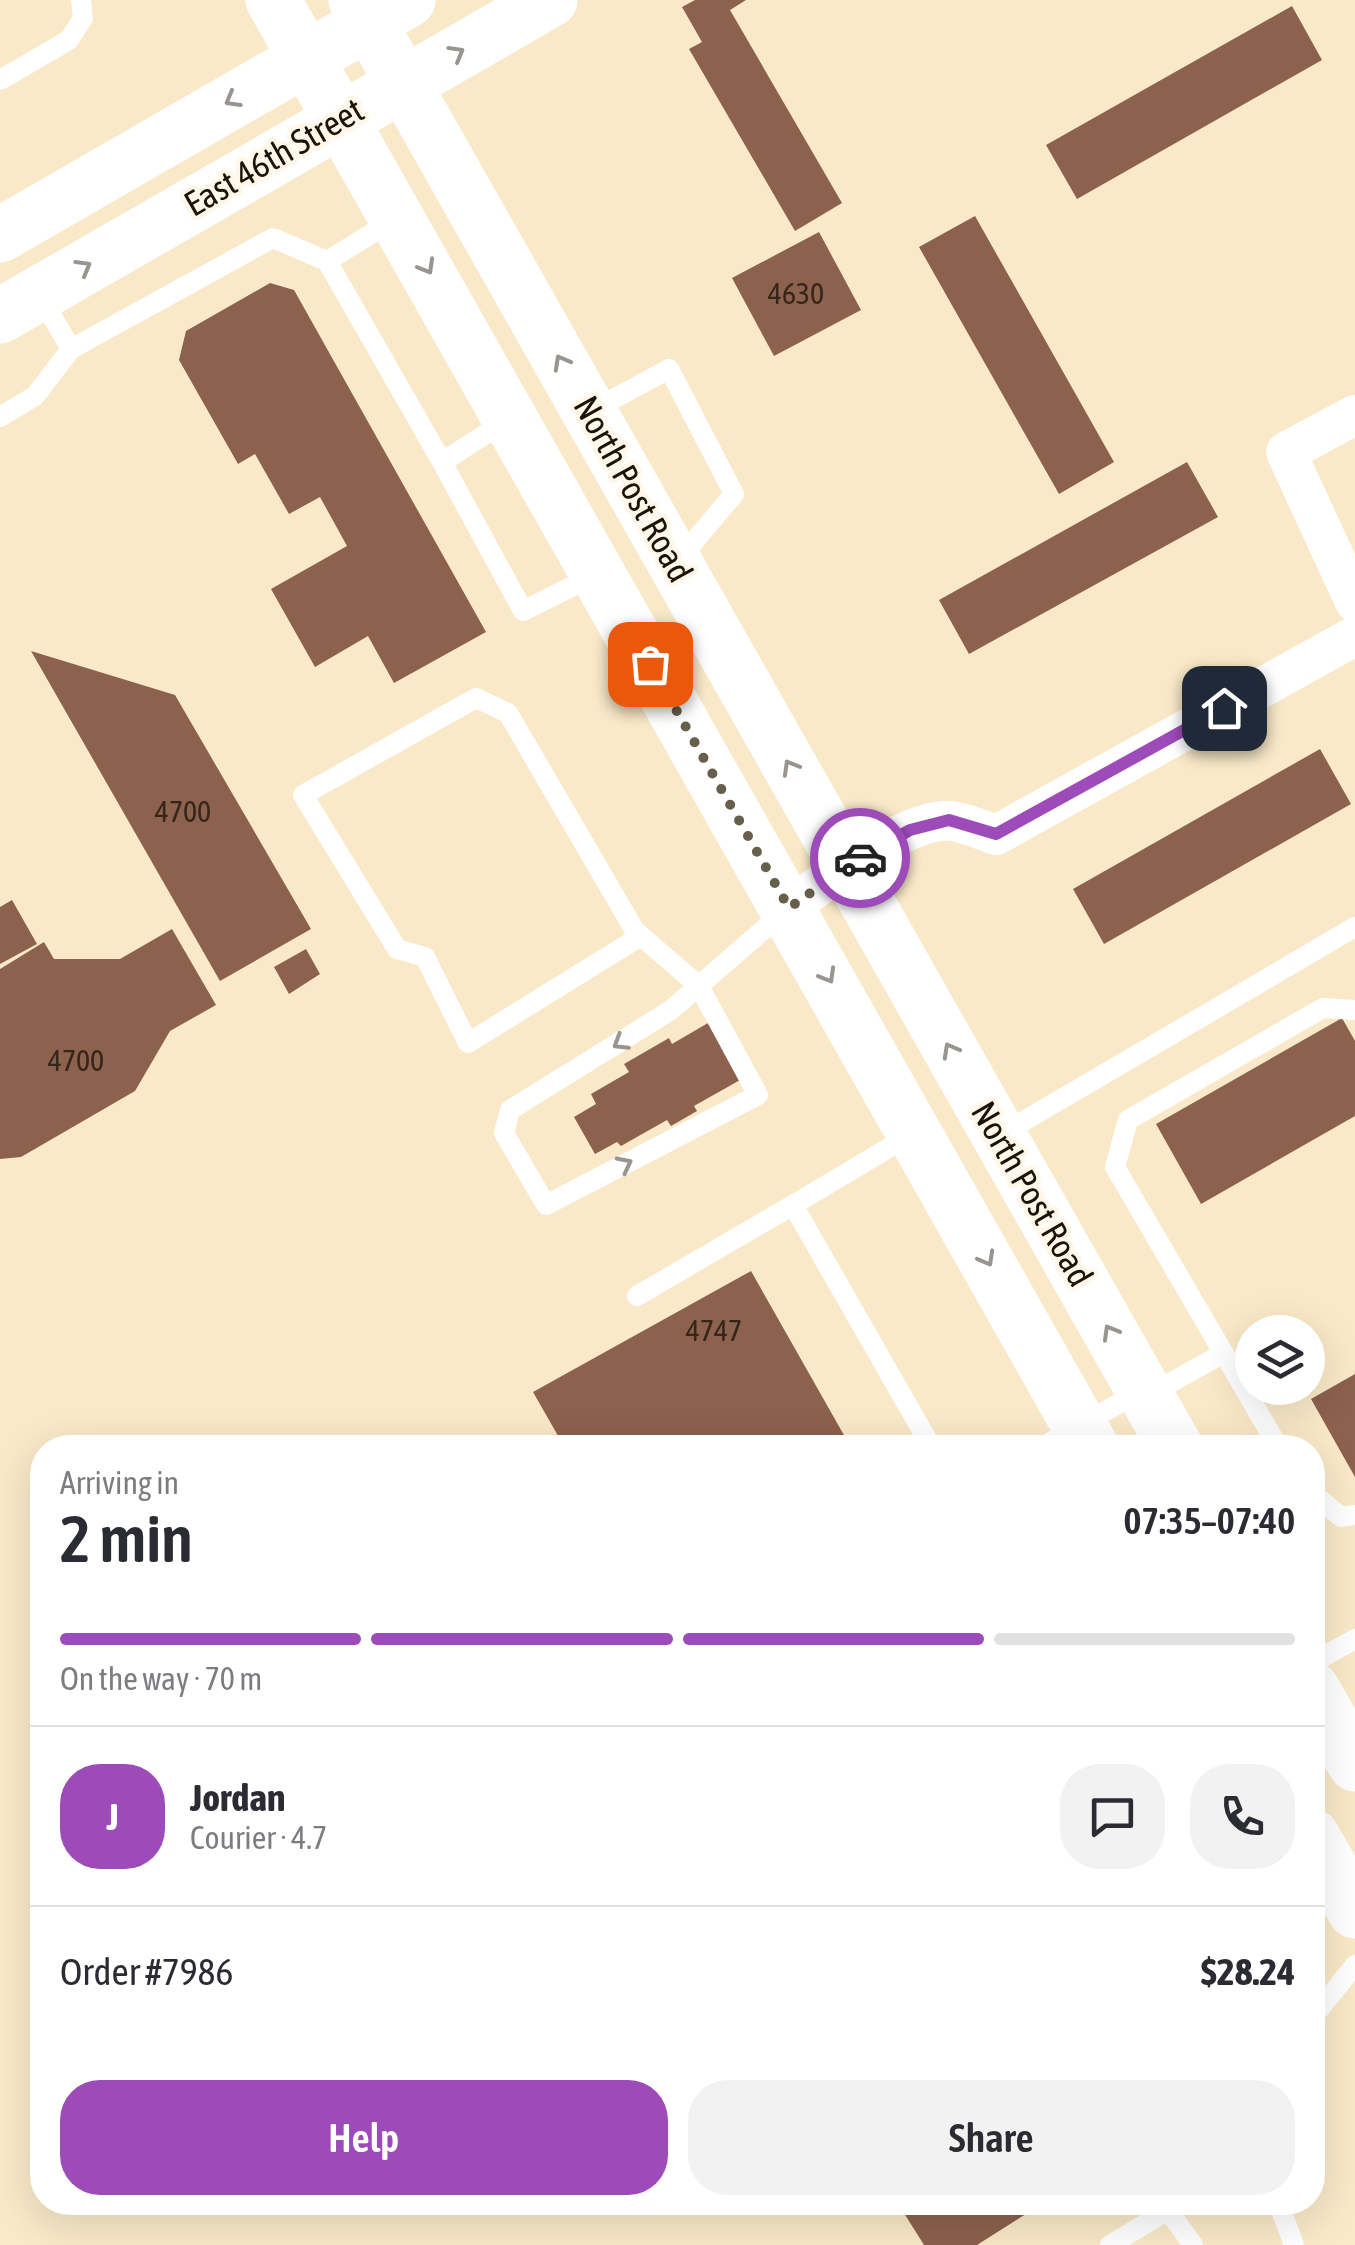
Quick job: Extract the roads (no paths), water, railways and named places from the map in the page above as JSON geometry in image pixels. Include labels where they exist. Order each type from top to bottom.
[{"type":"main road","name":"North Post Road","points":[[274,0],[916,1132],[1068,1435]]},
{"type":"main road","name":"East 46th Street","points":[[19,304],[550,0]]},
{"type":"main road","name":"North Post Road","points":[[378,7],[403,83],[1169,1435]]},
{"type":"main road","name":"East 46th Street","points":[[0,234],[306,58],[378,7]]},
{"type":"main road","points":[[1325,1712],[1355,1764]]},
{"type":"main road","points":[[1325,1859],[1355,1911]]},
{"type":"street","points":[[1355,414],[1286,452],[1355,602]]},
{"type":"street","points":[[789,908],[846,865],[910,830],[949,820],[996,834],[1355,636]]},
{"type":"lane","points":[[0,80],[69,40],[83,18],[81,0]]},
{"type":"lane","points":[[327,261],[398,217]]},
{"type":"lane","points":[[0,417],[35,396],[71,350],[273,238],[327,261],[522,610],[598,573]]},
{"type":"lane","points":[[19,304],[71,350]]},
{"type":"lane","points":[[589,412],[668,369],[734,494],[675,564]]},
{"type":"lane","points":[[442,462],[510,419]]},
{"type":"lane","points":[[641,936],[468,1043],[425,958],[396,949],[303,795],[476,698],[508,714],[641,936],[699,986],[758,1095],[546,1205],[504,1133],[510,1110],[671,1010],[699,986],[789,908]]},
{"type":"lane","points":[[999,1136],[1355,927]]},
{"type":"lane","points":[[1271,1435],[1115,1167],[1128,1120],[1323,1008],[1355,1010]]},
{"type":"lane","points":[[636,1296],[916,1132]]},
{"type":"lane","points":[[793,1204],[925,1435]]},
{"type":"lane","points":[[1078,1435],[1143,1390],[1170,1383],[1222,1354]]},
{"type":"lane","points":[[1325,1503],[1341,1517],[1355,1516]]},
{"type":"lane","points":[[1325,1656],[1355,1639]]},
{"type":"lane","points":[[1325,2002],[1355,1965]]},
{"type":"lane","points":[[1110,2245],[1152,2215]]},
{"type":"lane","points":[[1171,2215],[1193,2245]]},
{"type":"lane","points":[[1283,2215],[1294,2245]]}]
